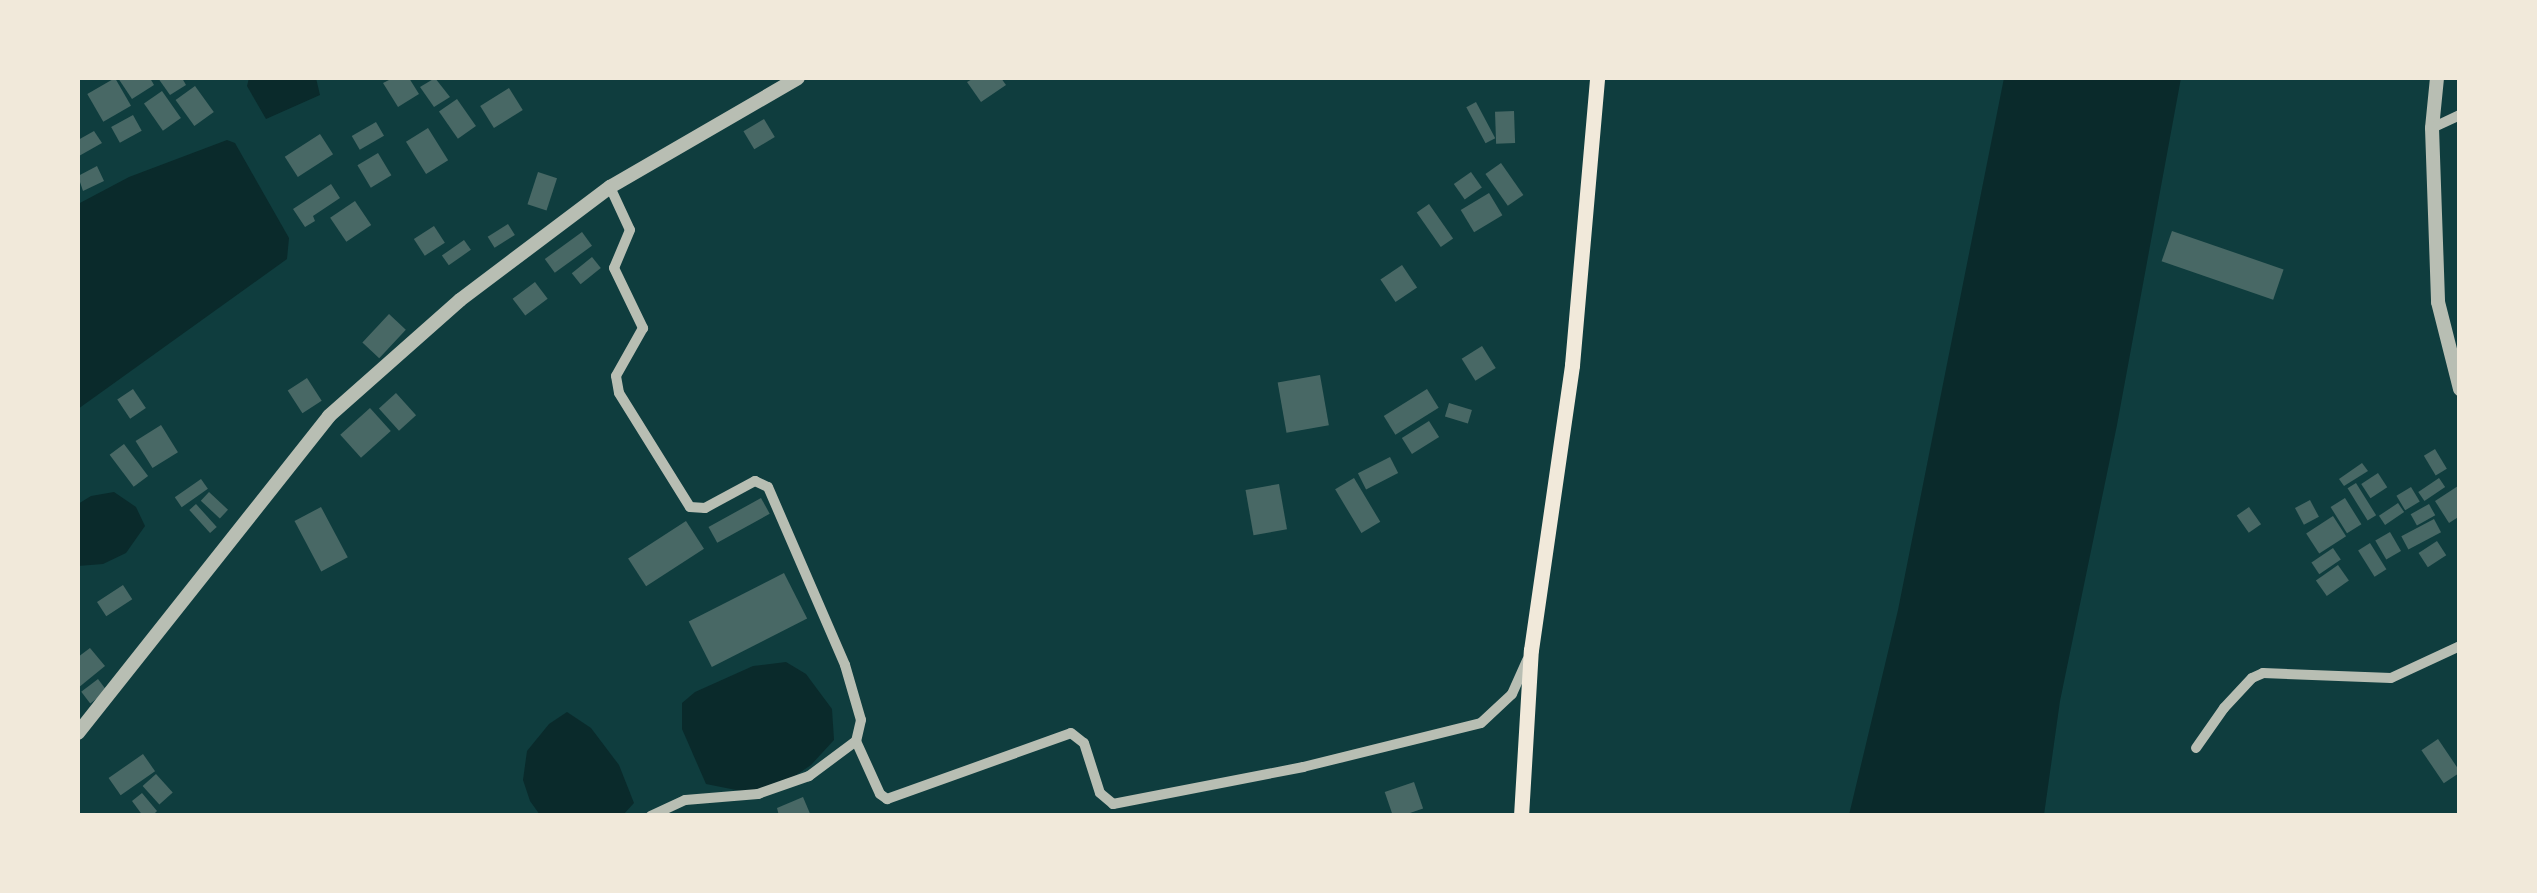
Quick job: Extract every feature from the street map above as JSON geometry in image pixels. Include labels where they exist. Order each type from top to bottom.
[{"type":"main road","points":[[1521,816],[1531,650],[1572,365],[1597,78]]},
{"type":"street","points":[[78,733],[330,416],[460,300],[610,186],[798,78]]},
{"type":"street","points":[[2437,78],[2432,128],[2438,302],[2460,389]]},
{"type":"street","points":[[2432,128],[2460,115]]},
{"type":"street","points":[[610,186],[630,230],[614,268],[643,328],[616,385],[690,507],[705,508],[755,481],[768,487],[845,665],[861,720],[856,741],[880,794],[887,799],[1071,733],[1084,743],[1100,794],[1113,804],[1303,767],[1481,724],[1512,694],[1531,650]]},
{"type":"street","points":[[2196,748],[2224,708],[2252,678],[2262,674],[2379,680],[2460,646]]},
{"type":"street","points":[[650,816],[685,800],[758,794],[810,776],[856,741]]},
{"type":"water","points":[[249,78],[316,78],[320,95],[266,119],[247,86]]},
{"type":"water","points":[[2004,78],[2181,78],[2117,425],[2060,701],[2044,815],[1849,815],[1898,610]]},
{"type":"water","points":[[227,140],[235,143],[289,238],[287,259],[78,409],[78,204],[129,177]]},
{"type":"water","points":[[114,492],[136,507],[145,526],[126,553],[103,564],[78,566],[78,504],[91,496]]},
{"type":"water","points":[[786,662],[806,674],[832,709],[834,740],[811,765],[786,782],[746,792],[706,784],[682,729],[682,703],[695,692],[753,666]]},
{"type":"water","points":[[567,712],[591,728],[619,765],[634,803],[623,815],[540,815],[530,801],[523,780],[527,751],[549,724]]},
{"type":"building","points":[[115,78],[131,106],[103,122],[87,94]]},
{"type":"building","points":[[118,78],[150,78],[154,85],[132,99]]},
{"type":"building","points":[[158,78],[182,78],[186,85],[170,95]]},
{"type":"building","points":[[393,78],[409,78],[419,94],[398,107],[383,83]]},
{"type":"building","points":[[435,78],[450,97],[434,107],[420,87]]},
{"type":"building","points":[[974,78],[1001,78],[1006,85],[981,102],[967,82]]},
{"type":"building","points":[[195,86],[214,112],[194,126],[176,100]]},
{"type":"building","points":[[509,88],[523,110],[494,128],[480,106]]},
{"type":"building","points":[[162,91],[181,118],[163,131],[144,104]]},
{"type":"building","points":[[457,99],[476,126],[458,139],[439,112]]},
{"type":"building","points":[[1476,102],[1495,138],[1486,143],[1466,107]]},
{"type":"building","points":[[1514,111],[1515,143],[1496,144],[1495,112]]},
{"type":"building","points":[[133,115],[142,131],[120,143],[111,127]]},
{"type":"building","points":[[764,119],[775,137],[754,149],[743,131]]},
{"type":"building","points":[[376,122],[384,136],[360,150],[352,136]]},
{"type":"building","points":[[428,128],[448,160],[426,174],[406,142]]},
{"type":"building","points":[[94,131],[102,143],[79,156],[78,140]]},
{"type":"building","points":[[320,134],[333,154],[298,177],[285,157]]},
{"type":"building","points":[[378,153],[391,175],[371,188],[357,165]]},
{"type":"building","points":[[1501,163],[1523,195],[1508,206],[1485,174]]},
{"type":"building","points":[[97,166],[104,181],[83,191],[78,176]]},
{"type":"building","points":[[538,172],[557,178],[547,211],[527,204]]},
{"type":"building","points":[[1471,172],[1482,188],[1465,200],[1454,184]]},
{"type":"building","points":[[331,184],[340,198],[313,216],[315,221],[305,227],[293,209]]},
{"type":"building","points":[[1489,193],[1502,215],[1474,232],[1461,210]]},
{"type":"building","points":[[355,201],[371,225],[346,242],[330,218]]},
{"type":"building","points":[[1429,204],[1453,238],[1441,247],[1417,213]]},
{"type":"building","points":[[508,224],[515,235],[495,248],[488,237]]},
{"type":"building","points":[[434,226],[445,243],[425,256],[414,239]]},
{"type":"building","points":[[2172,231],[2284,269],[2273,300],[2162,261]]},
{"type":"building","points":[[582,232],[592,246],[555,273],[545,259]]},
{"type":"building","points":[[464,240],[471,250],[449,265],[442,255]]},
{"type":"building","points":[[592,257],[601,268],[581,284],[572,273]]},
{"type":"building","points":[[1402,265],[1417,287],[1396,302],[1380,280]]},
{"type":"building","points":[[535,282],[548,299],[525,316],[513,299]]},
{"type":"building","points":[[389,314],[406,330],[379,358],[362,343]]},
{"type":"building","points":[[1482,346],[1496,368],[1475,381],[1462,359]]},
{"type":"building","points":[[1320,375],[1329,425],[1287,433],[1278,382]]},
{"type":"building","points":[[307,378],[322,401],[302,413],[288,391]]},
{"type":"building","points":[[133,389],[146,408],[130,419],[117,400]]},
{"type":"building","points":[[1427,389],[1439,408],[1395,435],[1384,416]]},
{"type":"building","points":[[396,393],[416,415],[399,431],[379,408]]},
{"type":"building","points":[[1449,403],[1472,410],[1468,423],[1445,416]]},
{"type":"building","points":[[370,408],[391,431],[361,458],[340,435]]},
{"type":"building","points":[[1429,421],[1439,437],[1412,454],[1402,438]]},
{"type":"building","points":[[161,425],[178,452],[153,468],[136,441]]},
{"type":"building","points":[[124,444],[148,476],[134,487],[110,455]]},
{"type":"building","points":[[2435,449],[2447,469],[2436,475],[2424,456]]},
{"type":"building","points":[[1390,457],[1398,473],[1366,489],[1358,473]]},
{"type":"building","points":[[2362,463],[2368,471],[2344,486],[2339,479]]},
{"type":"building","points":[[2378,473],[2387,487],[2370,498],[2361,484]]},
{"type":"building","points":[[1354,478],[1380,522],[1361,533],[1335,489]]},
{"type":"building","points":[[2439,478],[2445,487],[2424,501],[2418,492]]},
{"type":"building","points":[[201,479],[208,489],[182,507],[175,497]]},
{"type":"building","points":[[2356,483],[2376,515],[2368,521],[2348,488]]},
{"type":"building","points":[[1279,484],[1287,529],[1254,535],[1246,490]]},
{"type":"building","points":[[2458,486],[2460,516],[2449,523],[2435,501]]},
{"type":"building","points":[[2411,487],[2420,502],[2405,510],[2396,496]]},
{"type":"building","points":[[209,492],[228,510],[220,519],[201,501]]},
{"type":"building","points":[[761,498],[770,514],[717,543],[709,527]]},
{"type":"building","points":[[2345,498],[2361,524],[2347,533],[2331,507]]},
{"type":"building","points":[[2310,500],[2319,517],[2304,525],[2295,508]]},
{"type":"building","points":[[2398,503],[2404,512],[2385,525],[2379,516]]},
{"type":"building","points":[[196,504],[217,527],[210,533],[189,510]]},
{"type":"building","points":[[2429,504],[2435,515],[2417,526],[2411,514]]},
{"type":"building","points":[[321,507],[348,557],[321,571],[295,521]]},
{"type":"building","points":[[2249,507],[2261,524],[2249,533],[2237,516]]},
{"type":"building","points":[[2333,516],[2346,536],[2319,554],[2306,533]]},
{"type":"building","points":[[2434,519],[2441,532],[2408,550],[2401,536]]},
{"type":"building","points":[[686,521],[704,549],[646,586],[628,559]]},
{"type":"building","points":[[2390,532],[2401,551],[2386,560],[2375,540]]},
{"type":"building","points":[[2437,541],[2446,555],[2428,567],[2419,553]]},
{"type":"building","points":[[2370,543],[2386,569],[2375,577],[2358,550]]},
{"type":"building","points":[[2333,548],[2341,560],[2319,574],[2311,563]]},
{"type":"building","points":[[2338,565],[2349,581],[2327,596],[2316,580]]},
{"type":"building","points":[[784,573],[807,618],[712,667],[689,622]]},
{"type":"building","points":[[123,585],[132,599],[106,616],[97,602]]},
{"type":"building","points":[[90,648],[105,666],[78,688],[78,657]]},
{"type":"building","points":[[98,679],[107,691],[90,704],[81,692]]},
{"type":"building","points":[[2438,739],[2460,772],[2444,783],[2421,750]]},
{"type":"building","points":[[143,754],[155,771],[121,795],[109,778]]},
{"type":"building","points":[[156,774],[173,793],[159,805],[143,786]]},
{"type":"building","points":[[1414,782],[1423,808],[1393,816],[1385,792]]},
{"type":"building","points":[[142,793],[157,811],[152,816],[143,816],[132,801]]},
{"type":"building","points":[[803,797],[811,816],[779,816],[777,808]]}]
